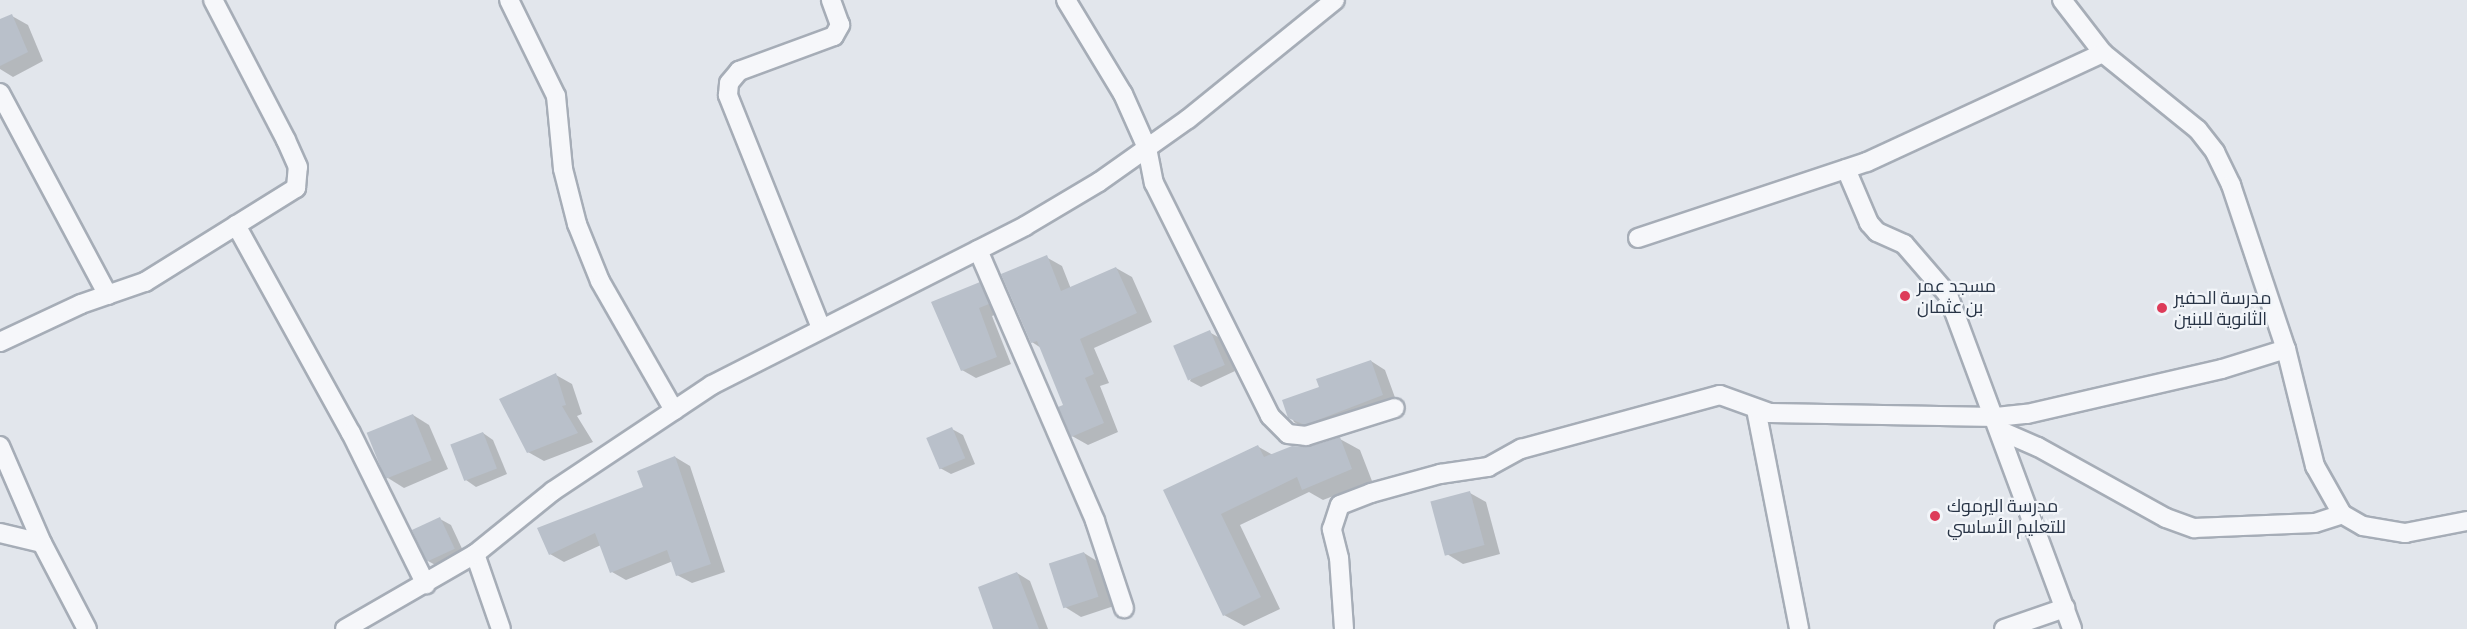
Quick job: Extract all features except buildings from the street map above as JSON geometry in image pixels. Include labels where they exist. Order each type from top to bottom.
[{"type":"street","points":[[0,342],[145,282],[290,194],[299,175],[286,140],[213,0]]},
{"type":"street","points":[[509,0],[556,96],[563,169],[577,224],[600,281],[674,410]]},
{"type":"street","points":[[821,328],[728,95],[729,83],[738,71],[834,36],[840,25],[831,0]]},
{"type":"street","points":[[1066,0],[1107,63],[1147,148],[1154,183],[1270,416],[1288,434],[1306,436],[1395,408]]},
{"type":"street","points":[[345,629],[426,585],[474,554],[553,491],[712,385],[978,250],[1099,182],[1147,148],[1335,0]]},
{"type":"street","points":[[2062,0],[2103,53],[2198,130],[2215,152],[2231,185],[2286,349],[2315,465],[2342,514],[2363,526],[2405,533],[2467,521]]},
{"type":"street","points":[[1638,238],[1846,169],[1988,109],[2103,53]]},
{"type":"street","points":[[0,93],[108,296]]},
{"type":"street","points":[[1846,169],[1869,223],[1877,232],[1904,244],[1948,295],[1998,424],[2072,629]]},
{"type":"street","points":[[236,225],[351,433],[426,585]]},
{"type":"street","points":[[978,250],[1095,521],[1124,608]]},
{"type":"street","points":[[1344,629],[1339,558],[1332,528],[1340,505],[1440,474],[1488,466],[1521,449],[1720,395],[1756,409],[1792,414],[1998,424],[2027,414],[2222,369],[2286,349]]},
{"type":"street","points":[[1756,409],[1798,629]]},
{"type":"street","points":[[1998,424],[2166,518],[2194,528],[2315,523],[2342,514]]},
{"type":"street","points":[[0,446],[42,543],[87,629]]},
{"type":"street","points":[[0,533],[42,543]]},
{"type":"street","points":[[474,554],[501,629]]},
{"type":"street","points":[[2004,629],[2065,608]]},
{"type":"place","name":"مسجد عمر بن عثمان","points":[[1905,296]]},
{"type":"place","name":"مدرسة الحفير الثانوية للبنين","points":[[2162,308]]},
{"type":"place","name":"مدرسة اليرموك للتعليم الأساسي","points":[[1935,516]]}]
